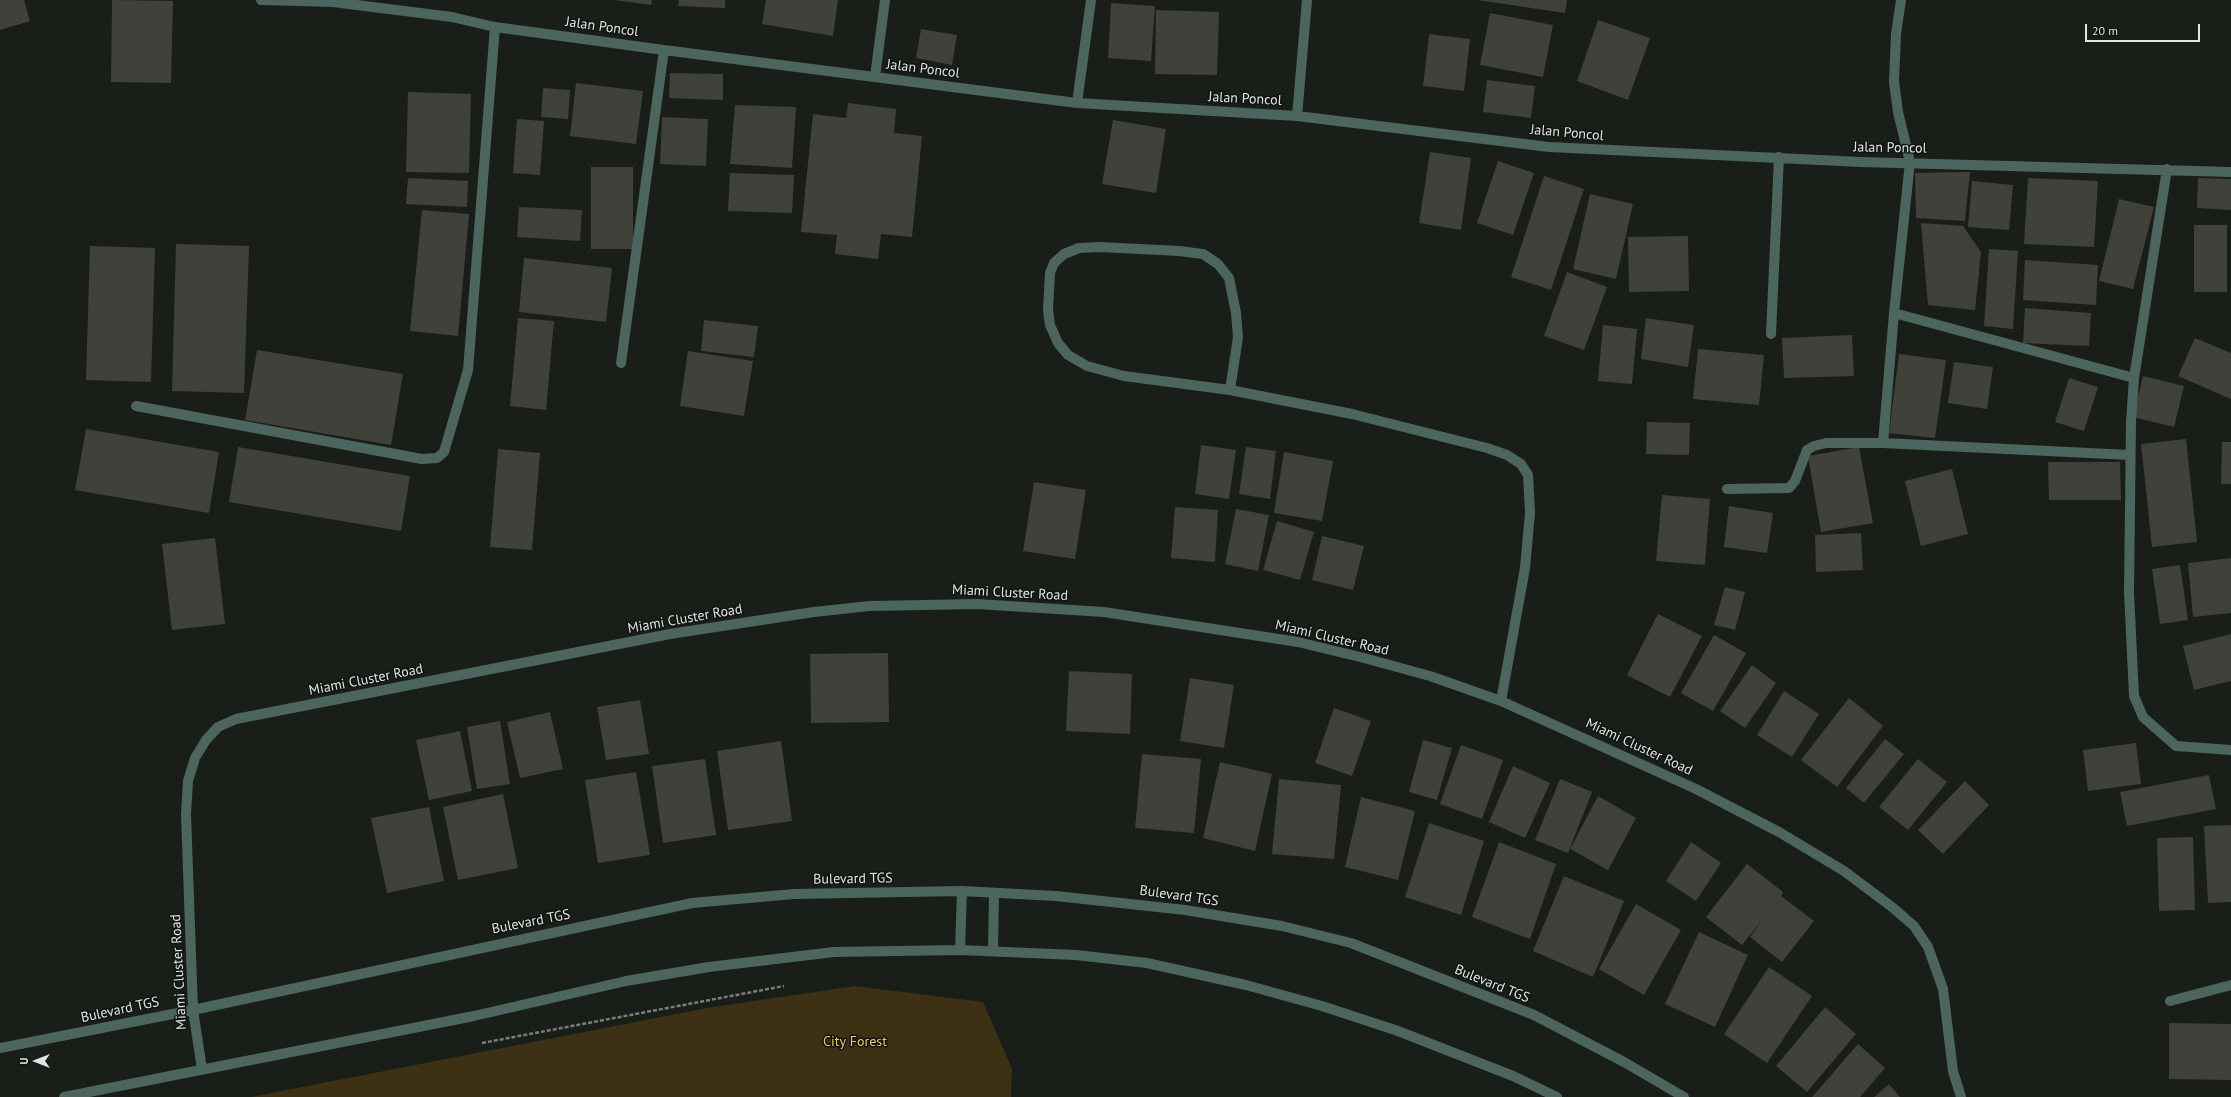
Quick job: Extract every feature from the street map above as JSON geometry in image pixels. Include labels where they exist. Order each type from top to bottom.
[{"type":"street","name":"Jalan Poncol","points":[[261,0],[333,2],[452,17],[495,27],[875,78],[1077,103],[1297,116],[1549,147],[1665,154],[2231,172]]},
{"type":"street","points":[[875,78],[885,0]]},
{"type":"street","points":[[1077,103],[1091,0]]},
{"type":"street","points":[[1297,116],[1307,0]]},
{"type":"street","points":[[1883,443],[1894,313],[1910,162],[1898,112],[1894,82],[1896,34],[1901,0]]},
{"type":"street","points":[[136,406],[422,459],[437,458],[444,452],[468,370],[495,27]]},
{"type":"street","points":[[621,363],[664,50]]},
{"type":"street","points":[[1771,334],[1779,157]]},
{"type":"street","points":[[2167,169],[2134,378],[2130,455],[2129,592],[2134,696],[2143,717],[2176,746],[2231,750]]},
{"type":"street","points":[[1230,390],[1238,337],[1236,313],[1229,278],[1218,264],[1203,254],[1099,247],[1079,248],[1064,254],[1054,263],[1050,273],[1048,310],[1050,326],[1068,355],[1087,366],[1124,376],[1230,390],[1352,414],[1452,438],[1507,455],[1521,464],[1528,475],[1530,512],[1525,568],[1501,701]]},
{"type":"street","points":[[1894,313],[2134,378]]},
{"type":"street","points":[[1727,489],[1789,488],[1795,482],[1807,450],[1814,446],[1826,443],[1883,443],[2130,455]]},
{"type":"street","name":"Miami Cluster Road","points":[[202,1069],[193,1010],[186,814],[188,781],[195,758],[206,740],[218,727],[236,719],[670,634],[814,612],[869,606],[977,604],[1104,612],[1298,642],[1430,676],[1501,701],[1696,789],[1779,832],[1844,872],[1892,907],[1914,926],[1928,947],[1937,968],[1943,989],[1953,1071],[1961,1097]]},
{"type":"street","points":[[960,950],[962,891]]},
{"type":"street","name":"Bulevard TGS","points":[[0,1048],[193,1010],[692,903],[794,894],[962,891],[1108,901],[1185,910],[1282,926],[1351,943],[1534,1015],[1624,1062],[1684,1097]]},
{"type":"street","points":[[993,951],[994,893]]},
{"type":"street","points":[[64,1097],[474,1016],[626,981],[709,967],[834,952],[960,950],[1076,955],[1147,963],[1246,985],[1322,1006],[1398,1031],[1513,1076],[1557,1097]]},
{"type":"street","points":[[2170,1001],[2231,985]]},
{"type":"path","points":[[476,1044],[785,986]]},
{"type":"green space","name":"City Forest","points":[[855,986],[983,1002],[1012,1069],[1011,1097],[251,1097],[707,1008]]},
{"type":"building","points":[[0,0],[24,0],[30,21],[0,30]]},
{"type":"building","points":[[112,0],[173,1],[171,83],[111,82]]},
{"type":"building","points":[[614,0],[652,0],[651,5]]},
{"type":"building","points":[[679,0],[725,0],[725,8],[678,6]]},
{"type":"building","points":[[766,0],[838,0],[833,36],[762,24]]},
{"type":"building","points":[[1477,0],[1567,0],[1565,13]]},
{"type":"building","points":[[1111,3],[1155,6],[1151,61],[1108,58]]},
{"type":"building","points":[[1156,10],[1219,12],[1217,75],[1155,74]]},
{"type":"building","points":[[1490,13],[1553,25],[1543,77],[1480,65]]},
{"type":"building","points":[[1598,20],[1650,38],[1628,100],[1577,81]]},
{"type":"building","points":[[921,29],[957,35],[952,65],[916,58]]},
{"type":"building","points":[[1429,34],[1470,39],[1464,91],[1423,86]]},
{"type":"building","points":[[670,73],[723,74],[723,100],[669,98]]},
{"type":"building","points":[[1487,80],[1535,86],[1531,118],[1483,112]]},
{"type":"building","points":[[576,83],[643,91],[636,144],[570,136]]},
{"type":"building","points":[[543,88],[570,90],[568,119],[541,117]]},
{"type":"building","points":[[408,92],[471,94],[469,173],[406,172]]},
{"type":"building","points":[[848,103],[896,109],[894,133],[922,136],[912,237],[881,234],[878,259],[835,254],[837,235],[801,232],[813,114],[846,118]]},
{"type":"building","points":[[735,105],[796,107],[792,168],[730,164]]},
{"type":"building","points":[[662,117],[708,119],[706,166],[660,164]]},
{"type":"building","points":[[517,119],[544,121],[540,175],[513,173]]},
{"type":"building","points":[[1113,120],[1166,129],[1156,193],[1102,184]]},
{"type":"building","points":[[1430,152],[1471,158],[1461,230],[1419,223]]},
{"type":"building","points":[[1498,161],[1534,173],[1513,235],[1477,223]]},
{"type":"building","points":[[591,167],[633,167],[633,249],[591,249]]},
{"type":"building","points":[[1970,172],[1965,221],[1916,218],[1915,173]]},
{"type":"building","points":[[730,173],[794,175],[792,213],[728,211]]},
{"type":"building","points":[[1544,176],[1584,189],[1551,290],[1511,277]]},
{"type":"building","points":[[408,178],[468,181],[467,207],[406,204]]},
{"type":"building","points":[[2028,178],[2098,181],[2094,247],[2024,244]]},
{"type":"building","points":[[2198,178],[2231,179],[2231,210],[2197,208]]},
{"type":"building","points":[[1972,181],[2013,185],[2009,230],[1968,227]]},
{"type":"building","points":[[1590,194],[1633,204],[1616,279],[1573,269]]},
{"type":"building","points":[[2119,199],[2154,207],[2133,289],[2099,281]]},
{"type":"building","points":[[519,207],[582,210],[580,241],[517,237]]},
{"type":"building","points":[[422,210],[469,214],[458,336],[410,331]]},
{"type":"building","points":[[1921,223],[1963,226],[1981,252],[1975,310],[1928,305]]},
{"type":"building","points":[[2194,225],[2227,225],[2227,292],[2194,292]]},
{"type":"building","points":[[1688,236],[1689,291],[1629,292],[1628,237]]},
{"type":"building","points":[[176,244],[249,246],[244,393],[172,391]]},
{"type":"building","points":[[90,246],[155,248],[151,382],[86,380]]},
{"type":"building","points":[[1989,249],[2018,251],[2013,329],[1984,326]]},
{"type":"building","points":[[524,258],[612,268],[606,322],[519,312]]},
{"type":"building","points":[[2025,260],[2098,265],[2096,305],[2023,300]]},
{"type":"building","points":[[1567,272],[1607,287],[1584,350],[1544,336]]},
{"type":"building","points":[[2025,308],[2091,313],[2089,346],[2023,343]]},
{"type":"building","points":[[518,318],[554,321],[546,410],[510,406]]},
{"type":"building","points":[[1646,318],[1694,325],[1688,367],[1641,359]]},
{"type":"building","points":[[704,320],[758,326],[754,357],[701,351]]},
{"type":"building","points":[[1603,325],[1637,329],[1632,384],[1598,381]]},
{"type":"building","points":[[1852,335],[1854,376],[1784,378],[1782,338]]},
{"type":"building","points":[[2195,338],[2231,353],[2231,399],[2178,376]]},
{"type":"building","points":[[1698,349],[1764,355],[1759,405],[1693,399]]},
{"type":"building","points":[[257,350],[403,374],[391,445],[245,420]]},
{"type":"building","points":[[688,351],[753,361],[744,416],[680,406]]},
{"type":"building","points":[[1899,354],[1946,360],[1935,438],[1889,433]]},
{"type":"building","points":[[1954,362],[1993,367],[1987,409],[1948,403]]},
{"type":"building","points":[[2143,376],[2184,386],[2174,427],[2133,417]]},
{"type":"building","points":[[2069,378],[2098,387],[2084,431],[2055,422]]},
{"type":"building","points":[[1647,422],[1690,423],[1689,455],[1646,454]]},
{"type":"building","points":[[86,429],[219,452],[209,513],[75,490]]},
{"type":"building","points":[[2186,439],[2197,542],[2152,547],[2141,444]]},
{"type":"building","points":[[2222,442],[2231,442],[2231,484],[2221,484]]},
{"type":"building","points":[[1201,445],[1236,450],[1229,499],[1195,494]]},
{"type":"building","points":[[238,447],[410,476],[401,531],[229,502]]},
{"type":"building","points":[[1246,447],[1276,451],[1270,499],[1239,494]]},
{"type":"building","points":[[1859,447],[1873,523],[1821,532],[1808,456]]},
{"type":"building","points":[[498,449],[540,453],[532,550],[490,547]]},
{"type":"building","points":[[1284,452],[1333,461],[1322,521],[1274,513]]},
{"type":"building","points":[[2048,462],[2120,462],[2121,500],[2049,500]]},
{"type":"building","points":[[1952,469],[1968,534],[1921,546],[1905,481]]},
{"type":"building","points":[[1034,482],[1086,490],[1075,559],[1023,551]]},
{"type":"building","points":[[1662,495],[1710,499],[1705,565],[1656,561]]},
{"type":"building","points":[[1729,506],[1773,513],[1767,553],[1724,547]]},
{"type":"building","points":[[1175,507],[1218,510],[1215,562],[1171,558]]},
{"type":"building","points":[[1236,509],[1269,515],[1258,571],[1225,564]]},
{"type":"building","points":[[1277,521],[1314,532],[1300,580],[1263,570]]},
{"type":"building","points":[[1861,533],[1863,570],[1816,572],[1815,535]]},
{"type":"building","points":[[1322,536],[1364,546],[1353,590],[1312,580]]},
{"type":"building","points":[[215,538],[225,624],[172,630],[162,544]]},
{"type":"building","points":[[2231,558],[2231,613],[2193,617],[2188,563]]},
{"type":"building","points":[[2180,565],[2188,620],[2160,624],[2152,569]]},
{"type":"building","points":[[1725,587],[1745,592],[1735,630],[1714,625]]},
{"type":"building","points":[[1658,614],[1702,636],[1670,697],[1627,675]]},
{"type":"building","points":[[2231,634],[2231,681],[2194,690],[2183,646]]},
{"type":"building","points":[[1714,635],[1746,653],[1713,711],[1681,693]]},
{"type":"building","points":[[888,653],[889,722],[811,723],[810,654]]},
{"type":"building","points":[[1752,665],[1776,683],[1745,728],[1720,711]]},
{"type":"building","points":[[1069,671],[1132,674],[1130,734],[1066,731]]},
{"type":"building","points":[[1190,678],[1234,685],[1224,748],[1180,741]]},
{"type":"building","points":[[1784,691],[1819,714],[1792,757],[1757,735]]},
{"type":"building","points":[[1849,698],[1883,726],[1837,787],[1801,760]]},
{"type":"building","points":[[640,700],[649,754],[606,760],[597,707]]},
{"type":"building","points":[[1334,708],[1371,721],[1352,776],[1315,763]]},
{"type":"building","points":[[550,712],[563,769],[520,778],[507,722]]},
{"type":"building","points":[[500,721],[510,784],[477,789],[467,727]]},
{"type":"building","points":[[460,731],[472,791],[429,800],[416,740]]},
{"type":"building","points":[[1885,739],[1904,754],[1864,803],[1846,788]]},
{"type":"building","points":[[1423,740],[1452,748],[1437,800],[1409,792]]},
{"type":"building","points":[[781,741],[792,821],[728,830],[717,751]]},
{"type":"building","points":[[2136,743],[2141,784],[2088,791],[2083,750]]},
{"type":"building","points":[[1461,745],[1503,760],[1482,819],[1440,804]]},
{"type":"building","points":[[1142,754],[1201,759],[1194,833],[1135,828]]},
{"type":"building","points":[[705,759],[716,835],[663,843],[652,766]]},
{"type":"building","points":[[1918,759],[1947,782],[1908,830],[1879,807]]},
{"type":"building","points":[[1220,762],[1272,774],[1255,851],[1203,838]]},
{"type":"building","points":[[1513,766],[1550,783],[1525,838],[1489,822]]},
{"type":"building","points":[[636,772],[650,855],[598,863],[585,780]]},
{"type":"building","points":[[2209,775],[2216,809],[2127,826],[2120,792]]},
{"type":"building","points":[[1279,779],[1341,785],[1334,859],[1272,854]]},
{"type":"building","points":[[1560,779],[1592,792],[1568,853],[1535,840]]},
{"type":"building","points":[[1965,781],[1989,805],[1943,854],[1918,830]]},
{"type":"building","points":[[503,794],[518,868],[458,880],[443,807]]},
{"type":"building","points":[[1598,796],[1636,818],[1608,870],[1570,849]]},
{"type":"building","points":[[1361,797],[1415,811],[1398,880],[1345,867]]},
{"type":"building","points":[[429,807],[444,881],[387,893],[371,818]]},
{"type":"building","points":[[1429,823],[1484,841],[1461,915],[1405,897]]},
{"type":"building","points":[[2231,825],[2231,902],[2208,903],[2204,826]]},
{"type":"building","points":[[2193,837],[2195,910],[2159,911],[2157,838]]},
{"type":"building","points":[[1499,842],[1556,864],[1530,939],[1472,917]]},
{"type":"building","points":[[1691,842],[1721,863],[1696,901],[1666,881]]},
{"type":"building","points":[[1747,864],[1783,892],[1781,896],[1814,921],[1782,962],[1750,937],[1762,920],[1742,945],[1706,917]]},
{"type":"building","points":[[1564,876],[1624,901],[1593,977],[1533,951]]},
{"type":"building","points":[[1636,904],[1681,930],[1644,995],[1599,969]]},
{"type":"building","points":[[1699,932],[1748,955],[1715,1027],[1665,1004]]},
{"type":"building","points":[[1769,967],[1812,996],[1767,1063],[1724,1034]]},
{"type":"building","points":[[1825,1007],[1856,1034],[1807,1092],[1776,1066]]},
{"type":"building","points":[[2169,1023],[2231,1024],[2231,1080],[2169,1079]]},
{"type":"building","points":[[1858,1044],[1885,1068],[1860,1097],[1812,1097]]},
{"type":"building","points":[[1889,1084],[1900,1097],[1874,1097]]}]
